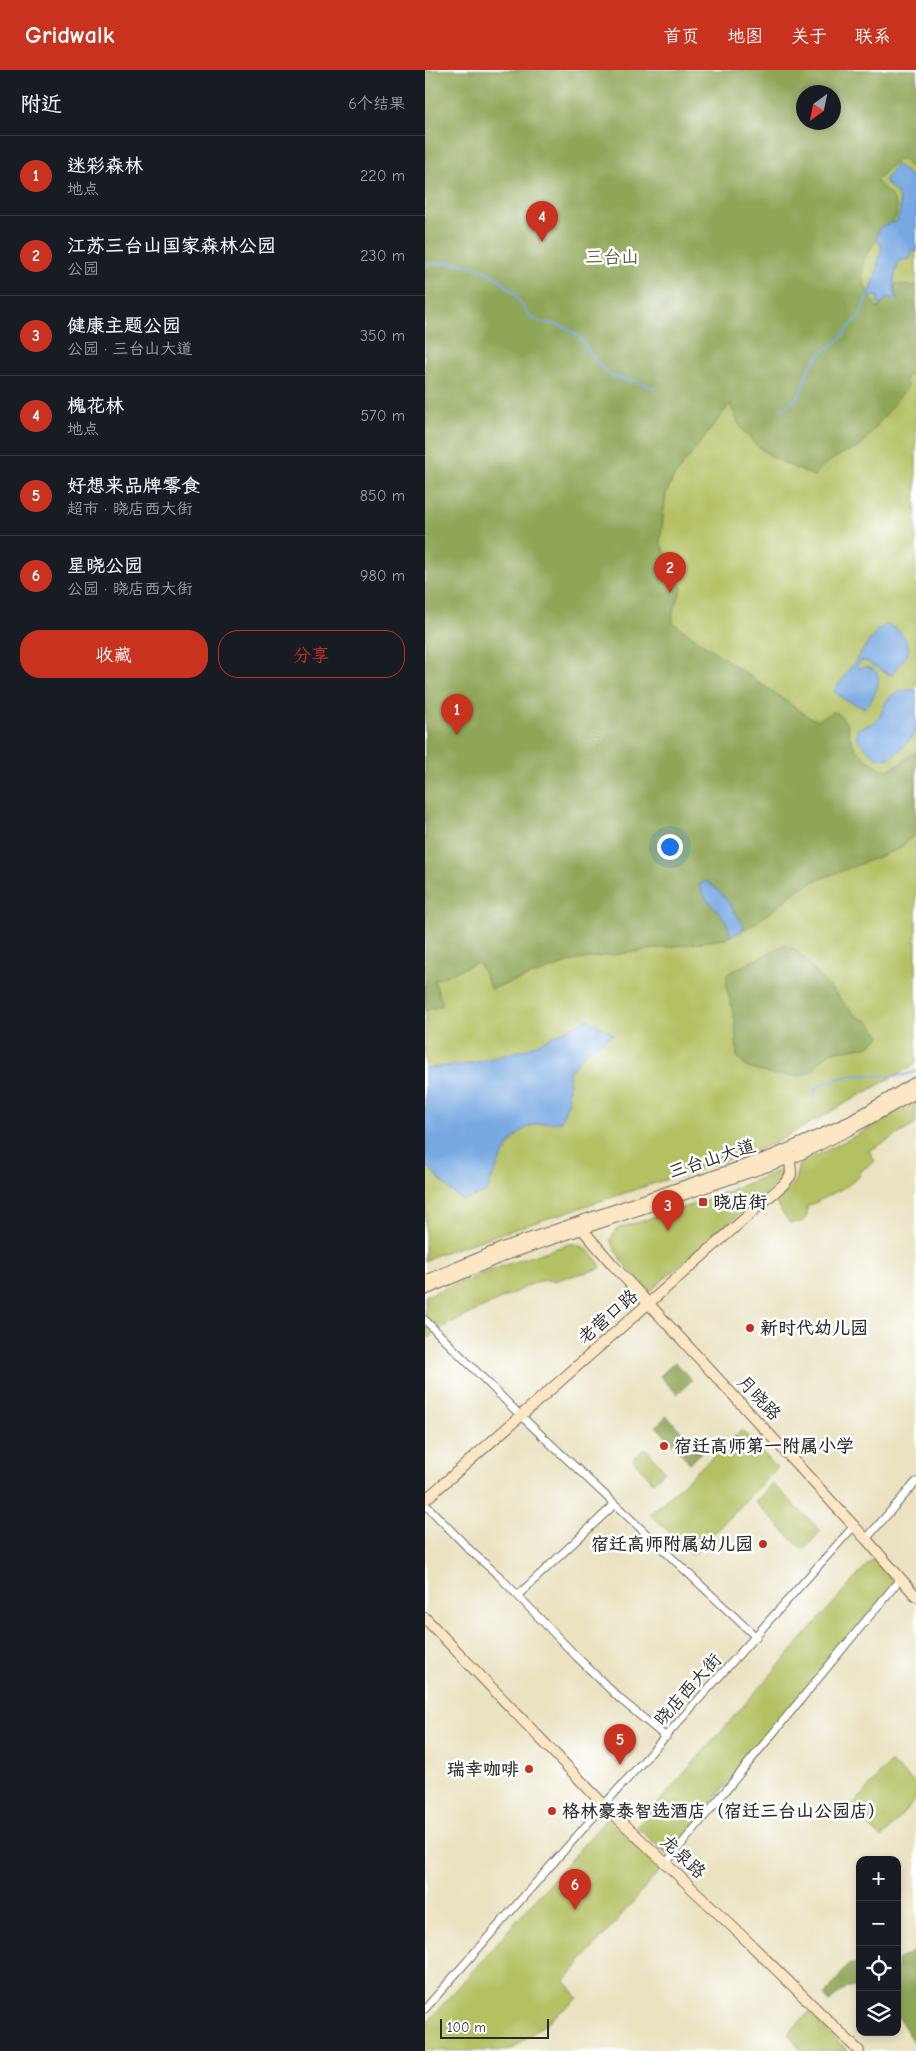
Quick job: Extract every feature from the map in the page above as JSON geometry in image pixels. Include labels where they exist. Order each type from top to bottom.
[{"type":"street","name":"三台山大道","points":[[788,1154],[851,1121],[916,1082]]},
{"type":"street","name":"三台山大道","points":[[425,1281],[503,1248],[581,1225],[788,1154],[851,1130],[916,1093]]},
{"type":"street","name":"老营口路","points":[[425,1500],[784,1184],[791,1175],[788,1154]]},
{"type":"street","name":"三台山大道","points":[[425,1290],[581,1225]]},
{"type":"street","name":"月晓路","points":[[581,1225],[649,1303],[855,1526],[916,1596]]},
{"type":"street","points":[[425,1320],[520,1415],[756,1637]]},
{"type":"street","points":[[866,1539],[916,1482]]},
{"type":"street","points":[[425,1504],[518,1595],[576,1656],[620,1698],[666,1737]]},
{"type":"street","points":[[518,1595],[614,1505]]},
{"type":"street","name":"晓店西大街","points":[[425,2009],[604,1805],[855,1526]]},
{"type":"street","points":[[665,1863],[901,1578]]},
{"type":"street","name":"龙泉路","points":[[425,1618],[604,1805],[798,1990],[859,2051]]},
{"type":"green space","name":"三台山","points":[[425,70],[916,70],[916,1064],[771,1145],[436,1255],[425,1261]]},
{"type":"green space","name":"三台山","points":[[425,70],[916,70],[916,171],[900,158],[876,180],[888,192],[896,205],[897,211],[896,217],[877,240],[864,260],[862,270],[863,281],[868,294],[878,309],[887,297],[895,296],[895,284],[916,286],[916,365],[905,382],[908,386],[859,448],[834,458],[814,476],[783,463],[757,446],[740,426],[730,404],[673,478],[666,494],[660,543],[676,570],[682,588],[673,613],[673,623],[809,717],[818,720],[832,712],[838,713],[848,725],[851,741],[859,753],[879,767],[886,770],[898,765],[916,751],[916,833],[899,849],[815,881],[797,890],[757,922],[725,939],[577,960],[491,989],[478,962],[434,981],[443,1005],[425,1011]]},
{"type":"green space","points":[[784,945],[795,949],[856,1016],[868,1021],[881,1036],[869,1046],[831,1052],[812,1071],[800,1076],[772,1075],[746,1067],[737,1057],[735,1020],[727,989],[727,974]]},
{"type":"green space","points":[[916,1102],[916,1124],[869,1151],[875,1161],[858,1173],[860,1176],[847,1186],[807,1207],[807,1216],[802,1222],[790,1223],[774,1201],[795,1181],[799,1164],[857,1135]]},
{"type":"green space","points":[[785,1168],[788,1170],[787,1174],[650,1291],[623,1263],[610,1240],[617,1228],[660,1216],[702,1201]]},
{"type":"green space","points":[[569,1244],[580,1245],[588,1250],[601,1266],[599,1269],[553,1281],[536,1282],[439,1329],[425,1341],[425,1296],[505,1265]]},
{"type":"green space","points":[[675,1362],[692,1380],[677,1394],[660,1376]]},
{"type":"green space","points":[[667,1416],[701,1453],[690,1463],[656,1426]]},
{"type":"green space","points":[[742,1430],[777,1468],[693,1555],[650,1514]]},
{"type":"green space","points":[[645,1448],[665,1471],[653,1482],[633,1459]]},
{"type":"green space","points":[[772,1483],[821,1531],[803,1550],[755,1502]]},
{"type":"green space","points":[[873,1558],[895,1582],[668,1855],[637,1827]]},
{"type":"green space","points":[[890,1762],[916,1784],[916,1799],[882,1838],[850,1809]]},
{"type":"green space","points":[[607,1818],[661,1869],[565,1981],[578,1998],[510,2051],[425,2051],[425,2025]]},
{"type":"green space","points":[[916,1950],[916,2046],[901,2022],[901,1958]]},
{"type":"green space","points":[[856,1964],[856,1987],[847,1987],[829,2002],[824,1996],[848,1965]]},
{"type":"green space","points":[[809,2012],[848,2051],[803,2051],[788,2034]]},
{"type":"water","points":[[896,164],[910,176],[916,176],[916,252],[912,251],[909,260],[901,259],[897,268],[894,285],[898,300],[887,297],[881,305],[878,304],[878,296],[867,297],[875,278],[882,247],[876,238],[880,227],[897,221],[899,214],[899,198],[884,181]]},
{"type":"water","points":[[886,625],[897,630],[905,638],[908,644],[907,654],[893,674],[890,675],[865,661],[861,661],[857,666],[858,668],[874,670],[878,675],[877,689],[864,708],[845,700],[834,691],[877,630]]},
{"type":"water","points":[[911,689],[916,691],[916,716],[913,736],[894,755],[882,759],[877,757],[857,738],[857,729],[874,723],[880,716],[887,700],[895,693]]},
{"type":"water","points":[[706,881],[724,896],[744,926],[741,932],[730,936],[726,921],[702,893],[699,885]]},
{"type":"water","points":[[588,1019],[613,1034],[585,1053],[569,1072],[568,1104],[560,1122],[537,1124],[527,1127],[519,1134],[505,1152],[486,1193],[463,1200],[454,1194],[425,1164],[425,1068],[469,1064],[527,1049]]},
{"type":"waterway","points":[[425,265],[437,263],[461,264],[483,270],[503,282],[533,319],[566,327],[570,330],[581,340],[599,365],[610,375],[654,388]]},
{"type":"waterway","points":[[781,410],[800,394],[809,369],[819,355],[840,339],[860,316],[867,297]]},
{"type":"waterway","points":[[812,1103],[816,1088],[835,1080],[863,1075],[899,1076],[916,1071]]},
{"type":"place","name":"槐花林","points":[[542,242]]},
{"type":"place","name":"江苏三台山国家森林公园","points":[[670,593]]},
{"type":"place","name":"迷彩森林","points":[[457,735]]},
{"type":"place","name":"晓店街","points":[[703,1202]]},
{"type":"place","name":"健康主题公园","points":[[668,1231]]},
{"type":"place","name":"新时代幼儿园","points":[[750,1328]]},
{"type":"place","name":"宿迁高师第一附属小学","points":[[664,1446]]},
{"type":"place","name":"宿迁高师附属幼儿园","points":[[763,1544]]},
{"type":"place","name":"好想来品牌零食","points":[[620,1765]]},
{"type":"place","name":"瑞幸咖啡","points":[[529,1769]]},
{"type":"place","name":"格林豪泰智选酒店（宿迁三台山公园店）","points":[[552,1811]]},
{"type":"place","name":"星晓公园","points":[[575,1910]]}]
